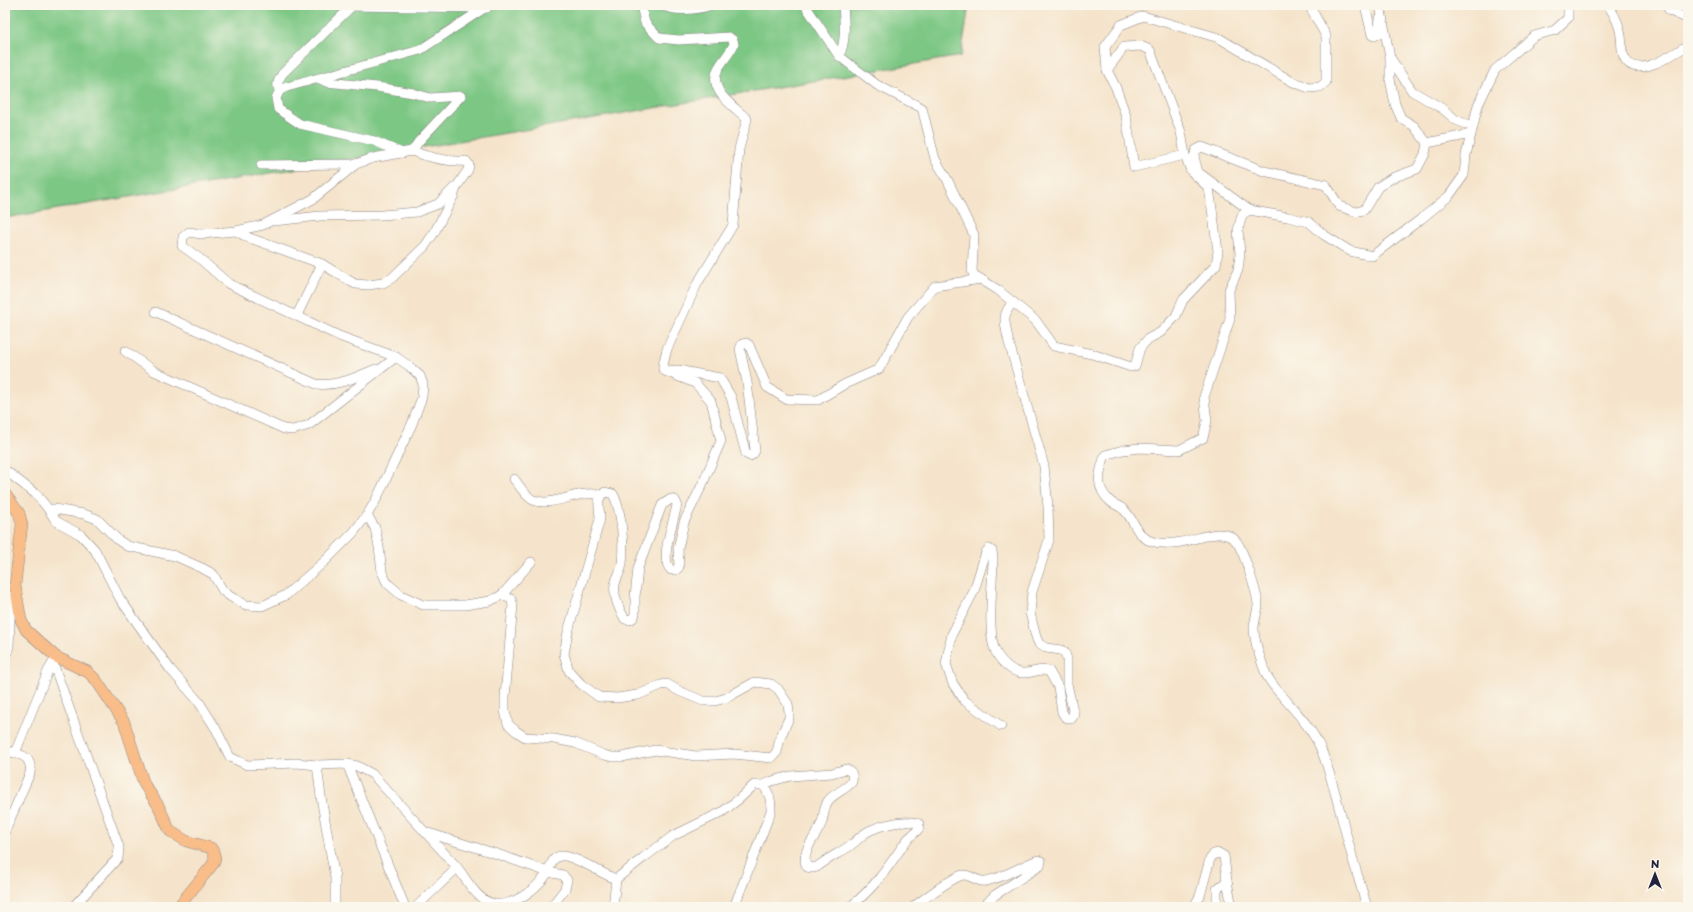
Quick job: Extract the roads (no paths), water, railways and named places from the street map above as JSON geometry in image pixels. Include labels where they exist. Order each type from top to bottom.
[{"type":"main road","points":[[5,494],[19,513],[22,524],[15,595],[21,620],[26,630],[54,660],[88,672],[96,680],[113,703],[124,722],[144,784],[158,805],[170,831],[186,841],[207,846],[213,851],[215,858],[213,864],[178,907]]},
{"type":"street","points":[[514,479],[532,500],[563,500],[586,493],[600,495],[605,492],[613,494],[618,504],[623,551],[622,565],[615,584],[616,597],[621,612],[626,619],[630,620],[635,614],[638,568],[662,505],[671,499],[675,500],[677,504],[669,532],[667,562],[668,567],[671,570],[676,570],[679,567],[678,549],[684,522],[721,441],[711,401],[695,384],[665,371],[663,369],[663,365],[666,349],[697,284],[732,225],[739,149],[747,119],[733,107],[720,92],[717,81],[717,71],[730,53],[734,44],[733,40],[729,37],[679,40],[659,38],[645,23],[641,5]]},
{"type":"street","points":[[661,5],[667,8],[700,9],[711,5]]},
{"type":"street","points":[[805,5],[839,56],[877,85],[922,108],[935,159],[947,179],[974,234],[972,271],[974,275],[1013,302],[1036,321],[1054,346],[1092,354],[1131,367],[1135,366],[1140,348],[1148,339],[1161,332],[1176,316],[1182,300],[1216,265],[1218,251],[1211,185],[1198,172],[1194,157],[1196,150],[1202,147],[1264,171],[1326,185],[1339,206],[1356,212],[1364,210],[1378,188],[1392,178],[1416,169],[1425,154],[1426,143],[1414,126],[1401,118],[1395,104],[1390,79],[1390,58],[1380,8]]},
{"type":"street","points":[[839,56],[843,48],[844,36],[843,5]]},
{"type":"street","points":[[1186,155],[1134,167],[1126,116],[1116,88],[1107,70],[1105,47],[1121,24],[1143,16],[1219,38],[1291,81],[1309,88],[1320,87],[1326,82],[1326,36],[1310,5]]},
{"type":"street","points":[[1365,5],[1372,35],[1374,36],[1378,34],[1380,8]]},
{"type":"street","points":[[1107,70],[1124,47],[1141,46],[1150,50],[1181,132],[1191,172],[1249,210],[1309,222],[1329,238],[1350,251],[1372,256],[1449,196],[1464,175],[1466,155],[1478,106],[1495,70],[1534,36],[1555,30],[1568,18],[1568,5]]},
{"type":"street","points":[[1608,5],[1614,14],[1621,34],[1622,54],[1626,62],[1634,67],[1645,67],[1657,64],[1688,45]]},
{"type":"street","points":[[1666,5],[1670,11],[1688,19]]},
{"type":"street","points":[[280,90],[278,87],[278,81],[282,74],[352,6],[488,6]]},
{"type":"street","points":[[402,153],[374,141],[300,124],[278,109],[276,98],[280,90],[287,87],[420,50],[488,6]]},
{"type":"street","points":[[1390,58],[1412,91],[1443,109],[1472,131]]},
{"type":"street","points":[[318,78],[326,82],[377,87],[413,93],[430,98],[461,96],[419,140],[412,151]]},
{"type":"street","points":[[1426,143],[1472,131]]},
{"type":"street","points":[[49,510],[54,509],[84,514],[97,519],[118,540],[127,546],[175,556],[202,568],[213,574],[223,591],[231,597],[246,605],[262,606],[286,595],[325,561],[368,515],[412,424],[422,397],[423,384],[420,376],[396,357],[339,336],[229,284],[182,246],[183,238],[189,232],[201,234],[236,231],[271,222],[320,216],[382,215],[417,212],[438,204],[457,186],[468,170],[469,165],[466,161],[451,162],[432,158],[412,151],[373,158],[356,164],[261,164]]},
{"type":"street","points":[[271,222],[313,199],[356,164]]},
{"type":"street","points":[[236,231],[247,237],[322,264],[355,284],[368,285],[383,283],[392,278],[425,246],[434,233],[453,197],[457,186]]},
{"type":"street","points":[[1249,210],[1242,215],[1238,230],[1240,254],[1238,270],[1229,290],[1230,319],[1204,397],[1207,421],[1203,438],[1179,450],[1140,448],[1123,450],[1105,455],[1099,472],[1098,481],[1105,496],[1125,511],[1141,535],[1149,540],[1164,543],[1182,542],[1203,536],[1220,534],[1230,537],[1237,543],[1258,603],[1254,626],[1254,636],[1266,674],[1274,687],[1310,730],[1320,746],[1367,907]]},
{"type":"street","points":[[297,315],[322,264]]},
{"type":"street","points":[[665,371],[676,370],[720,378],[731,397],[746,454],[750,456],[755,451],[747,382],[740,349],[742,344],[746,343],[749,345],[767,387],[786,399],[818,400],[845,384],[879,369],[908,317],[935,286],[981,279]]},
{"type":"street","points":[[1002,726],[965,701],[953,684],[946,664],[952,634],[974,591],[986,552],[989,549],[992,551],[993,558],[991,626],[994,650],[1003,662],[1012,669],[1022,673],[1041,669],[1049,672],[1058,687],[1062,712],[1065,717],[1071,719],[1074,716],[1067,684],[1067,658],[1065,653],[1061,650],[1046,648],[1039,644],[1030,613],[1032,592],[1049,540],[1048,506],[1044,466],[1004,320],[1005,312],[1013,302]]},
{"type":"street","points":[[156,312],[316,384],[337,384],[383,367]]},
{"type":"street","points":[[126,351],[154,371],[278,426],[293,430],[309,425],[396,357]]},
{"type":"street","points":[[5,470],[37,495],[56,521],[81,536],[95,550],[120,599],[170,668],[199,702],[216,729],[230,757],[247,764],[347,764],[357,766],[372,774],[457,868],[479,896],[489,905],[503,905],[527,894],[548,872],[550,864],[555,858],[561,855],[571,857],[616,879]]},
{"type":"street","points":[[502,596],[511,599],[513,605],[505,711],[508,724],[525,737],[554,738],[575,743],[612,757],[622,757],[655,750],[696,756],[734,754],[771,758],[774,756],[787,724],[789,712],[788,704],[778,689],[771,684],[755,682],[726,698],[715,701],[703,701],[679,691],[667,684],[638,695],[617,698],[600,697],[581,684],[569,672],[564,654],[568,632],[600,519],[598,501],[600,495]]},
{"type":"street","points":[[368,515],[375,528],[382,572],[387,583],[400,595],[423,605],[465,605],[490,601],[502,596],[531,562]]},
{"type":"street","points":[[5,660],[10,646],[11,597],[15,595]]},
{"type":"street","points":[[16,753],[48,671],[54,660]]},
{"type":"street","points":[[54,660],[119,847],[118,858],[73,907]]},
{"type":"street","points":[[5,751],[16,753],[29,760],[31,765],[30,773],[5,831]]},
{"type":"street","points":[[347,764],[405,907]]},
{"type":"street","points":[[317,765],[321,797],[336,878],[335,907]]},
{"type":"street","points":[[613,907],[616,879],[673,836],[722,812],[739,799],[749,788],[791,776],[832,773],[846,769],[851,771],[853,776],[852,782],[847,788],[833,796],[827,802],[822,823],[813,838],[805,859],[807,867],[817,867],[851,845],[869,830],[907,821],[915,822],[918,824],[919,828],[904,843],[898,856],[868,893],[850,907]]},
{"type":"street","points":[[734,907],[771,811],[771,800],[763,785]]},
{"type":"street","points":[[424,832],[497,854],[548,872],[563,875],[567,880],[565,889],[551,907]]},
{"type":"street","points":[[1194,907],[1200,896],[1210,859],[1214,854],[1219,853],[1224,856],[1232,907]]},
{"type":"street","points":[[913,907],[962,875],[970,876],[976,880],[984,882],[1038,860],[1041,861],[1040,866],[995,895],[983,907]]},
{"type":"street","points":[[416,907],[457,868]]},
{"type":"street","points":[[1217,907],[1218,889],[1227,881]]}]
